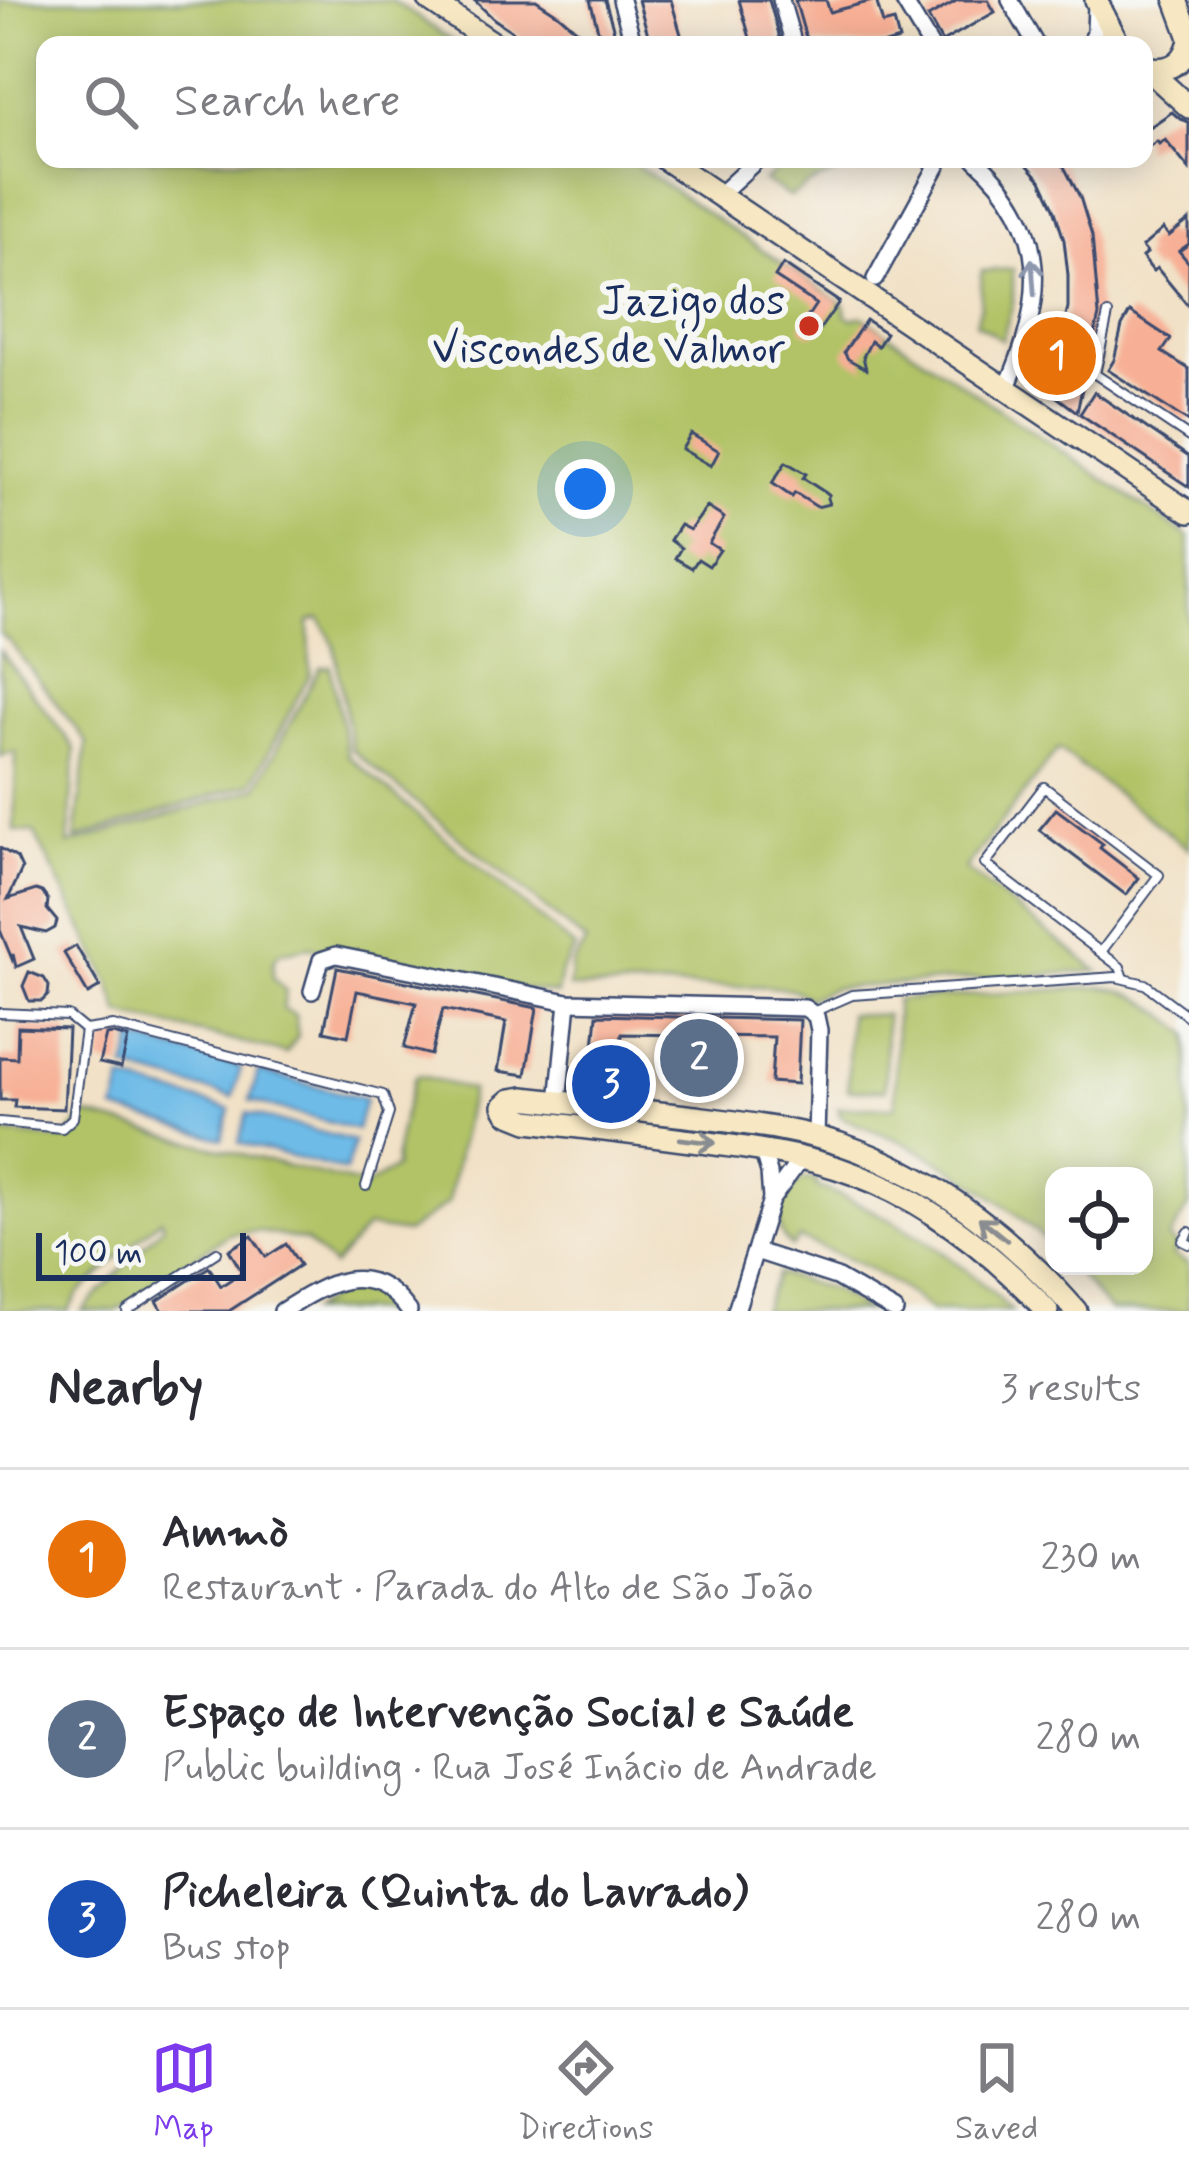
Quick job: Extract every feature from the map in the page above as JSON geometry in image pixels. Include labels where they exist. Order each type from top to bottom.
[{"type":"main road","points":[[1153,69],[1178,64],[1184,57],[1188,29],[1176,0]]},
{"type":"main road","points":[[1096,1],[1114,36]]},
{"type":"main road","points":[[443,4],[484,36]]},
{"type":"main road","points":[[1153,75],[1189,107]]},
{"type":"main road","points":[[678,168],[1189,512]]},
{"type":"main road","points":[[1047,1311],[994,1258],[938,1216],[868,1179],[762,1149],[528,1121],[508,1113],[504,1106],[517,1098],[737,1122],[859,1150],[963,1206],[1036,1266],[1076,1311]]},
{"type":"street","points":[[622,0],[632,36]]},
{"type":"street","points":[[782,0],[792,36]]},
{"type":"street","points":[[903,0],[925,36]]},
{"type":"street","points":[[1010,0],[1031,36]]},
{"type":"street","points":[[1093,36],[1096,1]]},
{"type":"street","points":[[719,195],[748,168]]},
{"type":"street","points":[[875,279],[936,168]]},
{"type":"street","points":[[983,168],[1015,208],[1033,261],[1032,320],[1006,389]]},
{"type":"street","points":[[312,991],[321,960],[336,955],[568,1002],[796,1007],[813,1012],[819,1030],[816,1137]]},
{"type":"street","points":[[558,1102],[568,1002]]},
{"type":"street","points":[[736,1311],[771,1200],[770,1173],[762,1149]]},
{"type":"street","points":[[771,1200],[802,1157]]},
{"type":"street","points":[[756,1251],[851,1284],[895,1311]]},
{"type":"street","points":[[281,1311],[337,1280],[359,1280],[381,1287],[409,1311]]},
{"type":"lane","points":[[1108,314],[1095,374],[1189,437]]},
{"type":"lane","points":[[1101,952],[1159,875],[1044,788],[986,864],[1120,967],[1124,979]]},
{"type":"lane","points":[[813,1012],[852,995],[1100,978],[1145,984],[1189,1017]]},
{"type":"lane","points":[[0,1013],[68,1016],[85,1030],[113,1026],[139,1030],[383,1095],[389,1113],[366,1186]]},
{"type":"lane","points":[[0,1122],[62,1128],[73,1118],[85,1030]]},
{"type":"lane","points":[[1189,1232],[1183,1241],[1189,1244]]},
{"type":"lane","points":[[127,1311],[217,1252]]},
{"type":"green space","points":[[0,0],[392,0],[445,36],[36,36],[36,168],[640,168],[844,305],[846,315],[861,316],[1189,537],[1189,849],[1058,749],[965,869],[1098,971],[834,988],[809,998],[791,989],[761,986],[569,988],[572,964],[586,942],[352,750],[334,645],[320,619],[309,622],[310,674],[252,783],[75,839],[87,743],[0,634]]},
{"type":"green space","points":[[781,168],[836,168],[837,173],[790,197],[764,181]]},
{"type":"green space","points":[[1013,269],[1013,303],[1002,340],[976,323],[982,271]]},
{"type":"green space","points":[[0,651],[75,749],[68,845],[256,788],[320,667],[330,666],[348,756],[575,948],[561,971],[557,994],[309,947],[279,953],[273,963],[273,978],[286,991],[283,1009],[295,1015],[298,1036],[286,1053],[120,1014],[109,981],[34,832],[14,831],[16,752],[0,756]]},
{"type":"green space","points":[[1100,987],[1138,997],[1189,1034],[1189,1205],[1169,1239],[1178,1245],[1173,1255],[1189,1264],[1189,1311],[1110,1311],[1079,1275],[1153,1275],[1153,1167],[1045,1167],[1045,1240],[962,1175],[900,1141],[840,1116],[838,1108],[895,1107],[896,1000]]},
{"type":"green space","points":[[849,1014],[886,1015],[885,1090],[848,1090]]},
{"type":"green space","points":[[419,1075],[471,1090],[448,1203],[406,1233],[367,1227],[333,1266],[306,1241],[257,1231],[229,1234],[116,1311],[82,1311],[164,1225],[161,1219],[78,1294],[68,1311],[0,1311],[0,1133],[64,1140],[86,1115],[366,1186],[395,1168],[402,1122]]},
{"type":"green space","points":[[804,1179],[817,1180],[816,1186],[921,1238],[1012,1311],[931,1311],[868,1268],[799,1238],[792,1247],[781,1230],[780,1211],[788,1192]]},
{"type":"green space","points":[[777,1273],[835,1291],[866,1311],[762,1311]]},
{"type":"green space","points":[[363,1290],[399,1311],[310,1311],[340,1291]]},
{"type":"water","points":[[134,1039],[241,1067],[233,1097],[126,1069]]},
{"type":"water","points":[[258,1071],[365,1099],[357,1130],[250,1101]]},
{"type":"water","points":[[123,1080],[230,1109],[222,1139],[115,1110]]},
{"type":"water","points":[[247,1113],[354,1141],[346,1171],[239,1143]]},
{"type":"building","points":[[474,0],[536,0],[584,36],[519,36]]},
{"type":"building","points":[[590,0],[605,0],[615,36],[600,36]]},
{"type":"building","points":[[638,0],[671,0],[681,36],[648,36]]},
{"type":"building","points":[[739,0],[769,0],[779,36],[749,36]]},
{"type":"building","points":[[795,0],[826,0],[830,12],[876,0],[883,24],[894,21],[898,36],[805,36]]},
{"type":"building","points":[[958,0],[988,0],[995,12],[953,36],[939,36],[928,17]]},
{"type":"building","points":[[1172,112],[1189,122],[1189,169],[1165,140],[1153,144],[1153,125]]},
{"type":"building","points":[[1030,168],[1065,168],[1092,236],[1099,315],[1089,360],[1082,359],[1074,377],[1083,384],[1077,412],[1042,386],[1057,353],[1068,308],[1068,275],[1064,240],[1041,180]]},
{"type":"building","points":[[1189,220],[1189,244],[1179,251],[1189,263],[1189,307],[1142,257],[1147,253],[1142,247],[1163,229],[1169,236]]},
{"type":"building","points":[[783,264],[839,302],[817,333],[811,335],[800,328],[816,304],[775,277]]},
{"type":"building","points":[[1130,312],[1171,339],[1162,352],[1189,369],[1189,422],[1108,370]]},
{"type":"building","points":[[866,320],[886,333],[878,346],[871,341],[863,357],[866,369],[844,352]]},
{"type":"building","points":[[1094,392],[1189,457],[1189,487],[1080,414]]},
{"type":"building","points":[[691,434],[719,451],[711,466],[682,449]]},
{"type":"building","points":[[786,462],[829,495],[829,504],[817,507],[772,483]]},
{"type":"building","points":[[707,507],[724,518],[709,543],[720,550],[709,566],[698,559],[692,568],[675,558],[681,548],[670,540],[680,525],[690,530]]},
{"type":"building","points":[[1056,809],[1139,878],[1126,895],[1039,830]]},
{"type":"building","points":[[0,848],[17,858],[22,869],[8,899],[42,892],[57,921],[46,933],[21,927],[34,959],[16,967],[0,930]]},
{"type":"building","points":[[76,946],[100,987],[88,994],[64,953]]},
{"type":"building","points":[[337,968],[537,1008],[526,1075],[498,1071],[506,1022],[443,1009],[431,1055],[404,1048],[416,1003],[357,991],[348,1036],[324,1031]]},
{"type":"building","points":[[29,972],[44,978],[49,986],[42,1001],[29,1001],[23,986]]},
{"type":"building","points":[[597,1015],[800,1020],[797,1084],[771,1082],[774,1037],[713,1036],[712,1083],[686,1082],[687,1035],[622,1034],[616,1082],[591,1079]]},
{"type":"building","points":[[18,1027],[68,1029],[64,1109],[14,1107],[15,1100],[0,1100],[0,1057],[17,1058]]},
{"type":"building","points":[[106,1035],[128,1038],[121,1068],[99,1063]]},
{"type":"building","points":[[252,1236],[266,1257],[286,1244],[300,1265],[229,1311],[163,1311],[157,1301],[209,1267],[221,1286],[242,1272],[229,1250]]},
{"type":"tunnel","points":[[1029,334],[1101,351]]},
{"type":"place","name":"Jazigo dos Viscondes de Valmor","points":[[809,326]]},
{"type":"place","name":"Ammò","points":[[1057,356]]},
{"type":"place","name":"Espaço de Intervenção Social e Saúde","points":[[699,1058]]},
{"type":"place","name":"Picheleira (Quinta do Lavrado)","points":[[611,1084]]}]
